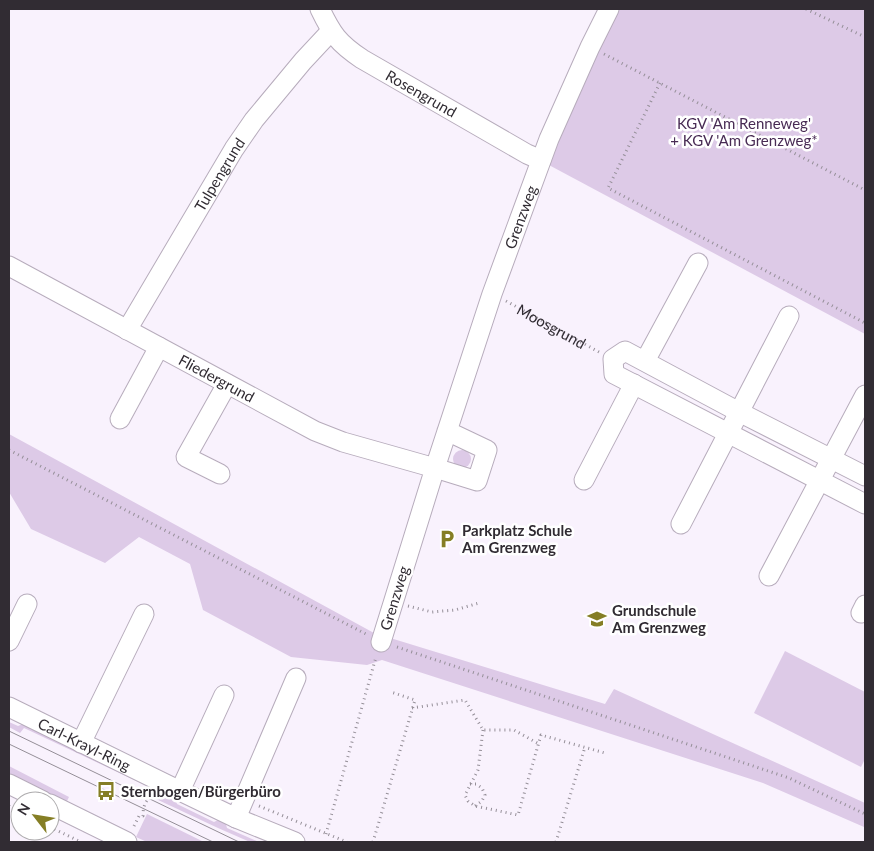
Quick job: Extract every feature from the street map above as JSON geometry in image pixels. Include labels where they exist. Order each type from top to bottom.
[{"type":"street","name":"Rosengrund","points":[[320,9],[331,31],[342,44],[362,59],[527,154],[541,160]]},
{"type":"street","name":"Grenzweg","points":[[380,642],[492,294],[549,138],[609,9]]},
{"type":"street","name":"Tulpengrund","points":[[127,330],[234,149],[254,120],[303,61],[331,31]]},
{"type":"street","points":[[645,361],[698,263]]},
{"type":"street","name":"Fliedergrund","points":[[9,266],[315,431],[343,442],[435,468]]},
{"type":"street","points":[[681,524],[789,316]]},
{"type":"street","points":[[120,419],[159,347]]},
{"type":"street","points":[[865,476],[625,351],[613,359],[614,374],[865,504]]},
{"type":"street","points":[[220,474],[186,456],[227,384]]},
{"type":"street","points":[[584,480],[634,384]]},
{"type":"street","points":[[769,576],[865,396]]},
{"type":"street","points":[[435,468],[477,481],[487,450],[447,431]]},
{"type":"street","points":[[9,641],[27,604]]},
{"type":"street","points":[[81,743],[144,614]]},
{"type":"street","points":[[236,818],[296,678]]},
{"type":"street","points":[[180,791],[224,695]]},
{"type":"street","name":"Carl-Krayl-Ring","points":[[9,707],[236,818],[295,842]]},
{"type":"street","points":[[9,784],[23,791]]},
{"type":"street","points":[[60,808],[128,838]]},
{"type":"path","points":[[806,9],[865,37]]},
{"type":"path","points":[[590,47],[865,190]]},
{"type":"path","points":[[660,83],[608,188],[865,323]]},
{"type":"path","name":"Moosgrund","points":[[492,294],[613,359]]},
{"type":"path","points":[[9,450],[380,642],[788,778],[865,814]]},
{"type":"path","points":[[403,604],[432,612],[456,610],[479,603]]},
{"type":"path","points":[[326,834],[380,642]]},
{"type":"path","points":[[373,842],[414,700],[391,692]]},
{"type":"path","points":[[412,708],[465,700],[483,730],[478,770],[465,795],[468,801],[475,806],[518,815],[541,736],[605,753]]},
{"type":"path","points":[[483,730],[514,730],[539,744]]},
{"type":"path","points":[[556,842],[585,747]]},
{"type":"path","points":[[470,784],[476,784],[482,788],[485,795],[482,801],[475,806]]},
{"type":"path","points":[[128,838],[139,816],[143,816],[143,809],[147,799],[153,796]]},
{"type":"path","points":[[60,832],[82,842]]},
{"type":"green space","name":"KGV 'Am Renneweg' + KGV 'Am Grenzweg*","points":[[618,9],[865,9],[865,334],[547,164]]},
{"type":"green space","points":[[9,434],[374,633],[605,704],[614,689],[865,803],[864,827],[763,783],[382,660],[367,665],[291,657],[203,610],[190,564],[139,537],[105,563],[31,529],[9,492]]},
{"type":"green space","points":[[458,450],[466,450],[471,455],[469,466],[458,468],[453,463],[453,455]]},
{"type":"green space","points":[[785,651],[865,692],[865,759],[861,767],[754,713]]},
{"type":"green space","points":[[9,722],[18,726],[23,724],[145,782],[145,785],[24,728],[20,733],[9,727]]},
{"type":"green space","points":[[9,766],[57,791],[42,791],[9,775]]},
{"type":"green space","points":[[160,791],[175,798],[177,804],[214,822],[220,819],[225,821],[227,828],[259,842],[250,842],[156,799]]},
{"type":"green space","points":[[60,792],[69,797],[66,803],[60,800]]},
{"type":"green space","points":[[147,814],[204,842],[147,842],[136,837]]},
{"type":"tram line","points":[[9,731],[239,842]]},
{"type":"tram line","points":[[9,744],[213,842]]},
{"type":"place","name":"Parkplatz Schule Am Grenzweg","points":[[447,539]]},
{"type":"place","name":"Grundschule Am Grenzweg","points":[[597,619]]},
{"type":"place","name":"Sternbogen/Bürgerbüro","points":[[106,791]]}]
